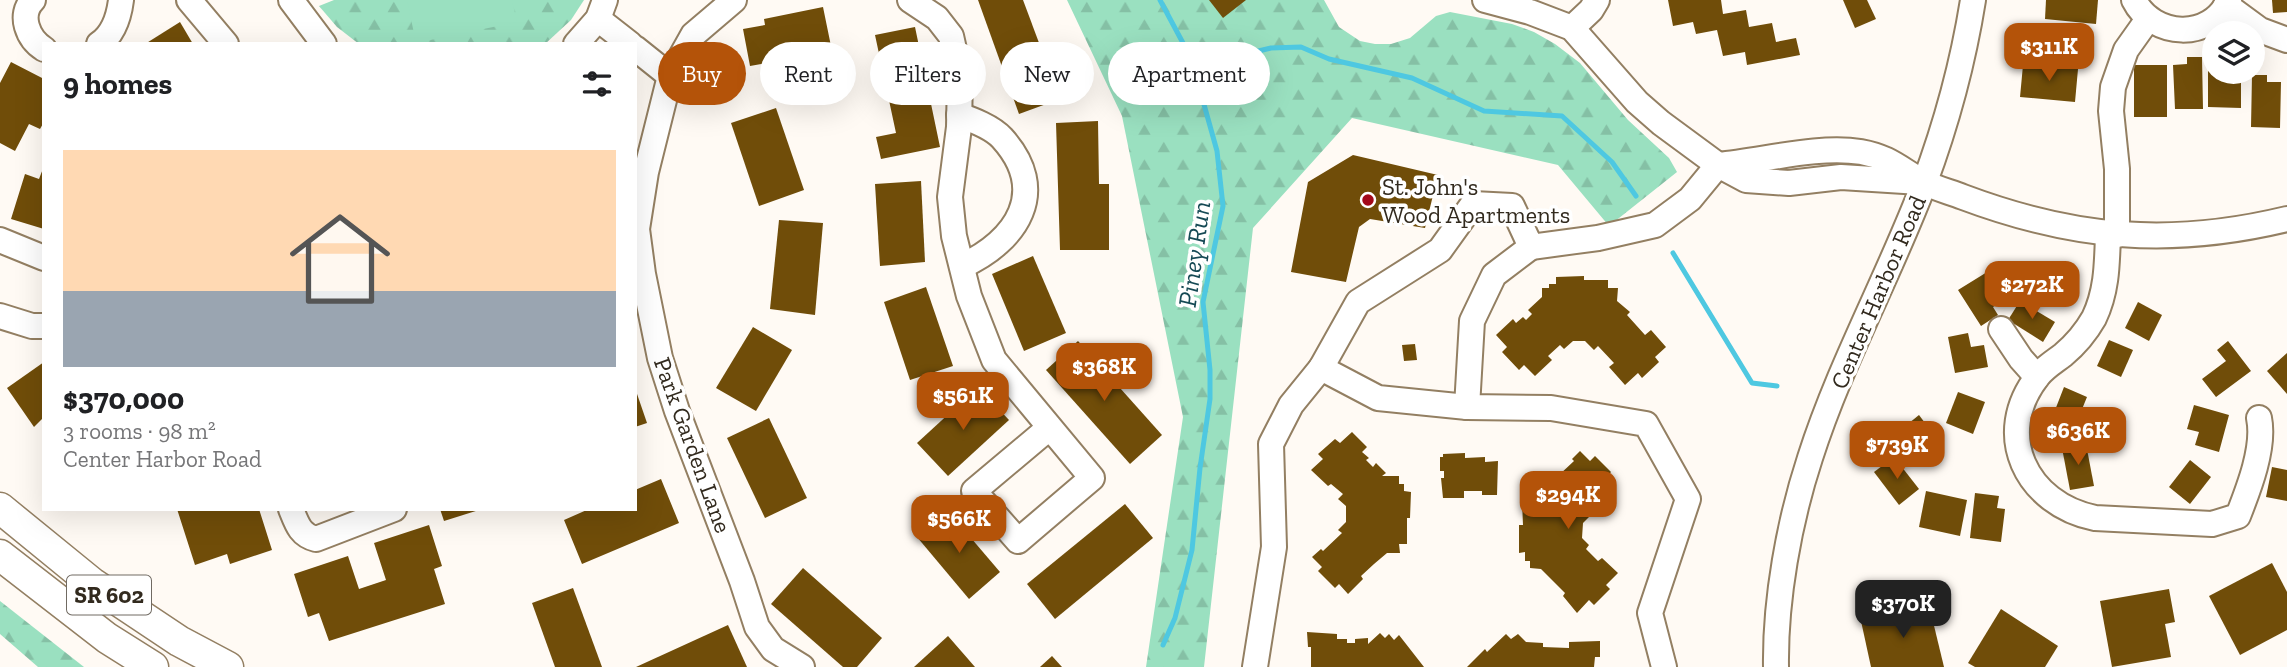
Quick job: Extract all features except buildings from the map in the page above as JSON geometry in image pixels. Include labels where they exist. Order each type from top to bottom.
[{"type":"main road","name":"SR 602","points":[[0,508],[92,583],[179,641],[228,667]]},
{"type":"main road","name":"SR 602","points":[[0,555],[107,638],[153,667]]},
{"type":"street","points":[[33,0],[28,5],[26,20],[30,38],[42,47]]},
{"type":"street","points":[[102,42],[118,18],[121,0]]},
{"type":"street","points":[[189,0],[224,42]]},
{"type":"street","points":[[291,0],[322,42]]},
{"type":"street","name":"Park Garden Lane","points":[[690,42],[734,0]]},
{"type":"street","points":[[910,0],[937,18],[951,36],[960,76],[959,115],[950,197],[954,236],[969,296],[995,360],[1092,478],[1018,541],[974,491],[1049,428]]},
{"type":"street","points":[[1485,0],[1530,12],[1572,28],[1637,102],[1661,123],[1718,165],[1746,180],[1766,183],[1841,177],[1924,183],[2014,214],[2112,235],[2154,237],[2206,234],[2287,219]]},
{"type":"street","points":[[1572,28],[1591,10],[1597,0]]},
{"type":"street","name":"Center Harbor Road","points":[[1776,667],[1789,541],[1810,458],[1924,183],[1947,114],[1973,0]]},
{"type":"street","points":[[2259,418],[2262,433],[2247,493],[2238,516],[2212,524],[2095,518],[2079,515],[2059,506],[2031,480],[2022,461],[2016,431],[2027,393],[2037,377],[2076,343],[2092,321],[2101,301],[2112,235],[2117,169],[2111,111],[2113,87],[2141,10],[2162,27],[2178,31],[2208,23],[2227,3],[2260,30],[2287,40]]},
{"type":"street","points":[[577,42],[601,9],[628,42]]},
{"type":"street","points":[[637,50],[658,66]]},
{"type":"street","name":"Park Garden Lane","points":[[663,105],[646,172],[637,229],[660,358],[757,627],[773,649],[802,667]]},
{"type":"street","points":[[959,115],[977,122],[1001,137],[1019,162],[1027,187],[1021,214],[1000,244],[962,266]]},
{"type":"street","points":[[1467,407],[1472,321],[1494,275],[1531,247],[1598,238],[1654,225],[1690,199],[1718,165]]},
{"type":"street","points":[[1255,667],[1274,547],[1271,444],[1291,405],[1321,368],[1358,302],[1440,250],[1473,204],[1512,206],[1531,247]]},
{"type":"street","points":[[0,240],[42,257]]},
{"type":"street","points":[[0,316],[32,326],[42,326]]},
{"type":"street","points":[[2001,329],[2037,377]]},
{"type":"street","points":[[1321,368],[1378,398],[1467,407],[1550,408],[1646,424],[1688,499],[1650,613],[1664,667]]},
{"type":"street","points":[[292,511],[299,528],[307,537],[316,539],[389,511]]},
{"type":"green space","points":[[334,0],[584,0],[571,20],[547,42],[356,42],[337,27],[319,6]]},
{"type":"green space","points":[[407,0],[512,0],[517,22],[416,42]]},
{"type":"green space","points":[[1067,0],[1324,0],[1339,27],[1360,41],[1375,44],[1391,44],[1410,38],[1436,16],[1450,12],[1512,24],[1555,44],[1580,63],[1628,120],[1669,158],[1677,172],[1609,226],[1558,165],[1352,118],[1253,228],[1204,667],[1146,667],[1183,417],[1122,116],[1117,105],[1270,105],[1270,42],[1108,42],[1108,86],[1094,57],[1094,42],[1087,42]]},
{"type":"green space","points":[[0,601],[84,667],[38,667],[0,634]]},
{"type":"waterway","name":"Piney Run","points":[[1160,0],[1191,58],[1217,151],[1223,206],[1203,302],[1210,399],[1192,550],[1175,618],[1163,645]]},
{"type":"waterway","points":[[1270,48],[1301,47],[1329,59],[1412,78],[1484,111],[1562,116],[1612,162],[1636,196]]},
{"type":"waterway","points":[[1673,253],[1752,383],[1777,386]]},
{"type":"place","name":"St. John's Wood Apartments","points":[[1368,200]]}]
